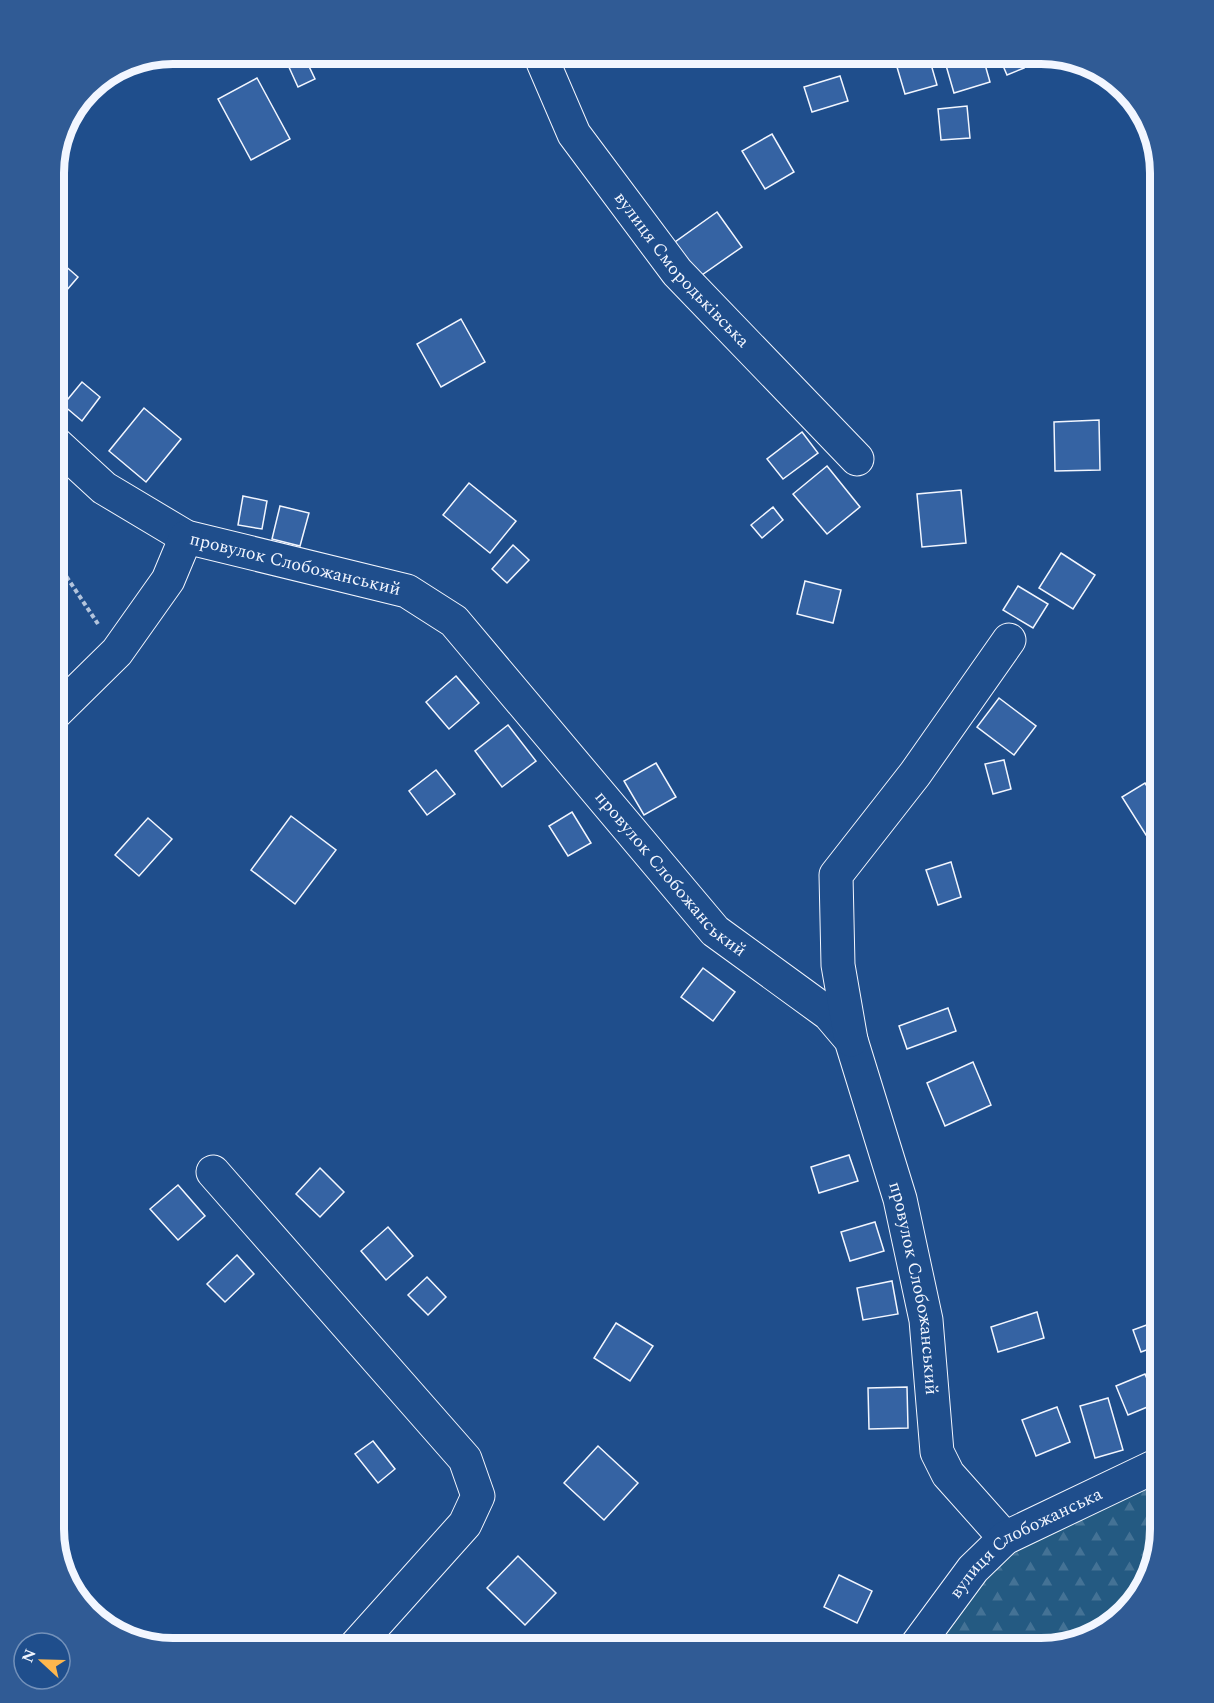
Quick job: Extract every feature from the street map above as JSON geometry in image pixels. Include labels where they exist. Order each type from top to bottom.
[{"type":"street","name":"вулиця Смородьківська","points":[[544,65],[574,134],[677,272],[857,459]]},
{"type":"street","name":"провулок Слобожанський","points":[[65,452],[104,488],[186,537],[407,591],[454,621],[715,931],[829,1014],[851,1040],[900,1199],[926,1320],[937,1452],[948,1474],[1005,1538]]},
{"type":"street","points":[[65,704],[117,652],[168,580],[186,537]]},
{"type":"street","points":[[851,1040],[838,965],[836,875],[915,774],[1008,640]]},
{"type":"street","points":[[213,1172],[465,1459],[478,1496],[465,1524],[363,1638]]},
{"type":"street","name":"вулиця Слобожанська","points":[[922,1638],[973,1569],[1005,1538],[1150,1469]]},
{"type":"path","points":[[65,574],[117,652]]},
{"type":"green space","points":[[1150,1468],[1150,1530],[1146,1558],[1127,1596],[1107,1616],[1083,1630],[1055,1638],[928,1638],[1005,1538]]},
{"type":"building","points":[[288,65],[308,65],[315,79],[298,87]]},
{"type":"building","points":[[896,65],[931,65],[937,85],[905,94]]},
{"type":"building","points":[[946,65],[985,65],[990,82],[954,93]]},
{"type":"building","points":[[1003,65],[1023,65],[1024,68],[1007,75]]},
{"type":"building","points":[[840,76],[848,101],[812,112],[804,87]]},
{"type":"building","points":[[257,78],[290,139],[251,160],[218,99]]},
{"type":"building","points":[[967,106],[970,138],[941,140],[938,109]]},
{"type":"building","points":[[772,134],[794,172],[765,189],[742,151]]},
{"type":"building","points":[[717,212],[742,247],[699,277],[675,242]]},
{"type":"building","points":[[65,266],[78,277],[65,292]]},
{"type":"building","points":[[461,319],[485,362],[441,387],[417,344]]},
{"type":"building","points":[[82,382],[100,397],[82,421],[65,407],[65,403]]},
{"type":"building","points":[[144,408],[181,439],[146,482],[109,451]]},
{"type":"building","points":[[1099,420],[1100,470],[1055,471],[1054,422]]},
{"type":"building","points":[[802,432],[818,453],[783,479],[767,459]]},
{"type":"building","points":[[827,466],[860,507],[827,534],[793,494]]},
{"type":"building","points":[[469,483],[516,521],[490,553],[443,515]]},
{"type":"building","points":[[961,490],[966,543],[922,547],[917,494]]},
{"type":"building","points":[[243,496],[267,501],[262,529],[238,525]]},
{"type":"building","points":[[280,506],[309,513],[300,546],[272,539]]},
{"type":"building","points":[[773,507],[783,520],[762,538],[751,525]]},
{"type":"building","points":[[513,545],[529,560],[507,583],[492,569]]},
{"type":"building","points":[[1061,553],[1095,575],[1073,609],[1039,588]]},
{"type":"building","points":[[805,581],[841,590],[833,623],[797,614]]},
{"type":"building","points":[[1018,586],[1048,604],[1033,628],[1003,610]]},
{"type":"building","points":[[456,676],[479,703],[449,729],[426,702]]},
{"type":"building","points":[[999,698],[1036,726],[1014,755],[977,727]]},
{"type":"building","points":[[508,725],[536,761],[502,787],[475,751]]},
{"type":"building","points":[[1004,760],[1011,789],[993,794],[985,764]]},
{"type":"building","points":[[656,763],[676,797],[644,815],[624,781]]},
{"type":"building","points":[[436,770],[455,794],[427,815],[409,791]]},
{"type":"building","points":[[1145,783],[1150,791],[1150,833],[1146,835],[1122,797]]},
{"type":"building","points":[[572,812],[591,843],[568,856],[549,826]]},
{"type":"building","points":[[291,816],[336,850],[295,904],[251,870]]},
{"type":"building","points":[[148,818],[172,839],[139,876],[115,855]]},
{"type":"building","points":[[951,862],[961,897],[938,905],[926,870]]},
{"type":"building","points":[[703,968],[735,992],[713,1021],[681,997]]},
{"type":"building","points":[[948,1008],[956,1031],[907,1049],[899,1026]]},
{"type":"building","points":[[973,1062],[991,1105],[945,1126],[927,1083]]},
{"type":"building","points":[[849,1155],[858,1181],[819,1193],[811,1167]]},
{"type":"building","points":[[320,1168],[344,1192],[320,1217],[296,1194]]},
{"type":"building","points":[[178,1185],[205,1216],[178,1240],[150,1209]]},
{"type":"building","points":[[875,1222],[884,1251],[850,1261],[841,1232]]},
{"type":"building","points":[[388,1227],[413,1256],[386,1280],[361,1251]]},
{"type":"building","points":[[237,1255],[254,1274],[225,1302],[207,1284]]},
{"type":"building","points":[[427,1277],[446,1297],[428,1315],[408,1295]]},
{"type":"building","points":[[892,1281],[898,1314],[863,1320],[857,1288]]},
{"type":"building","points":[[1037,1312],[1044,1338],[998,1352],[991,1327]]},
{"type":"building","points":[[616,1323],[653,1346],[630,1381],[594,1358]]},
{"type":"building","points":[[1150,1324],[1150,1349],[1141,1352],[1133,1330]]},
{"type":"building","points":[[1145,1374],[1150,1386],[1150,1406],[1128,1415],[1116,1386]]},
{"type":"building","points":[[907,1387],[908,1428],[869,1429],[868,1388]]},
{"type":"building","points":[[1108,1398],[1123,1450],[1095,1458],[1080,1406]]},
{"type":"building","points":[[1057,1407],[1070,1442],[1036,1456],[1022,1420]]},
{"type":"building","points":[[373,1441],[395,1469],[378,1483],[355,1454]]},
{"type":"building","points":[[598,1446],[638,1483],[604,1520],[564,1483]]},
{"type":"building","points":[[518,1556],[556,1593],[525,1625],[487,1588]]},
{"type":"building","points":[[839,1575],[872,1591],[857,1623],[824,1607]]}]
